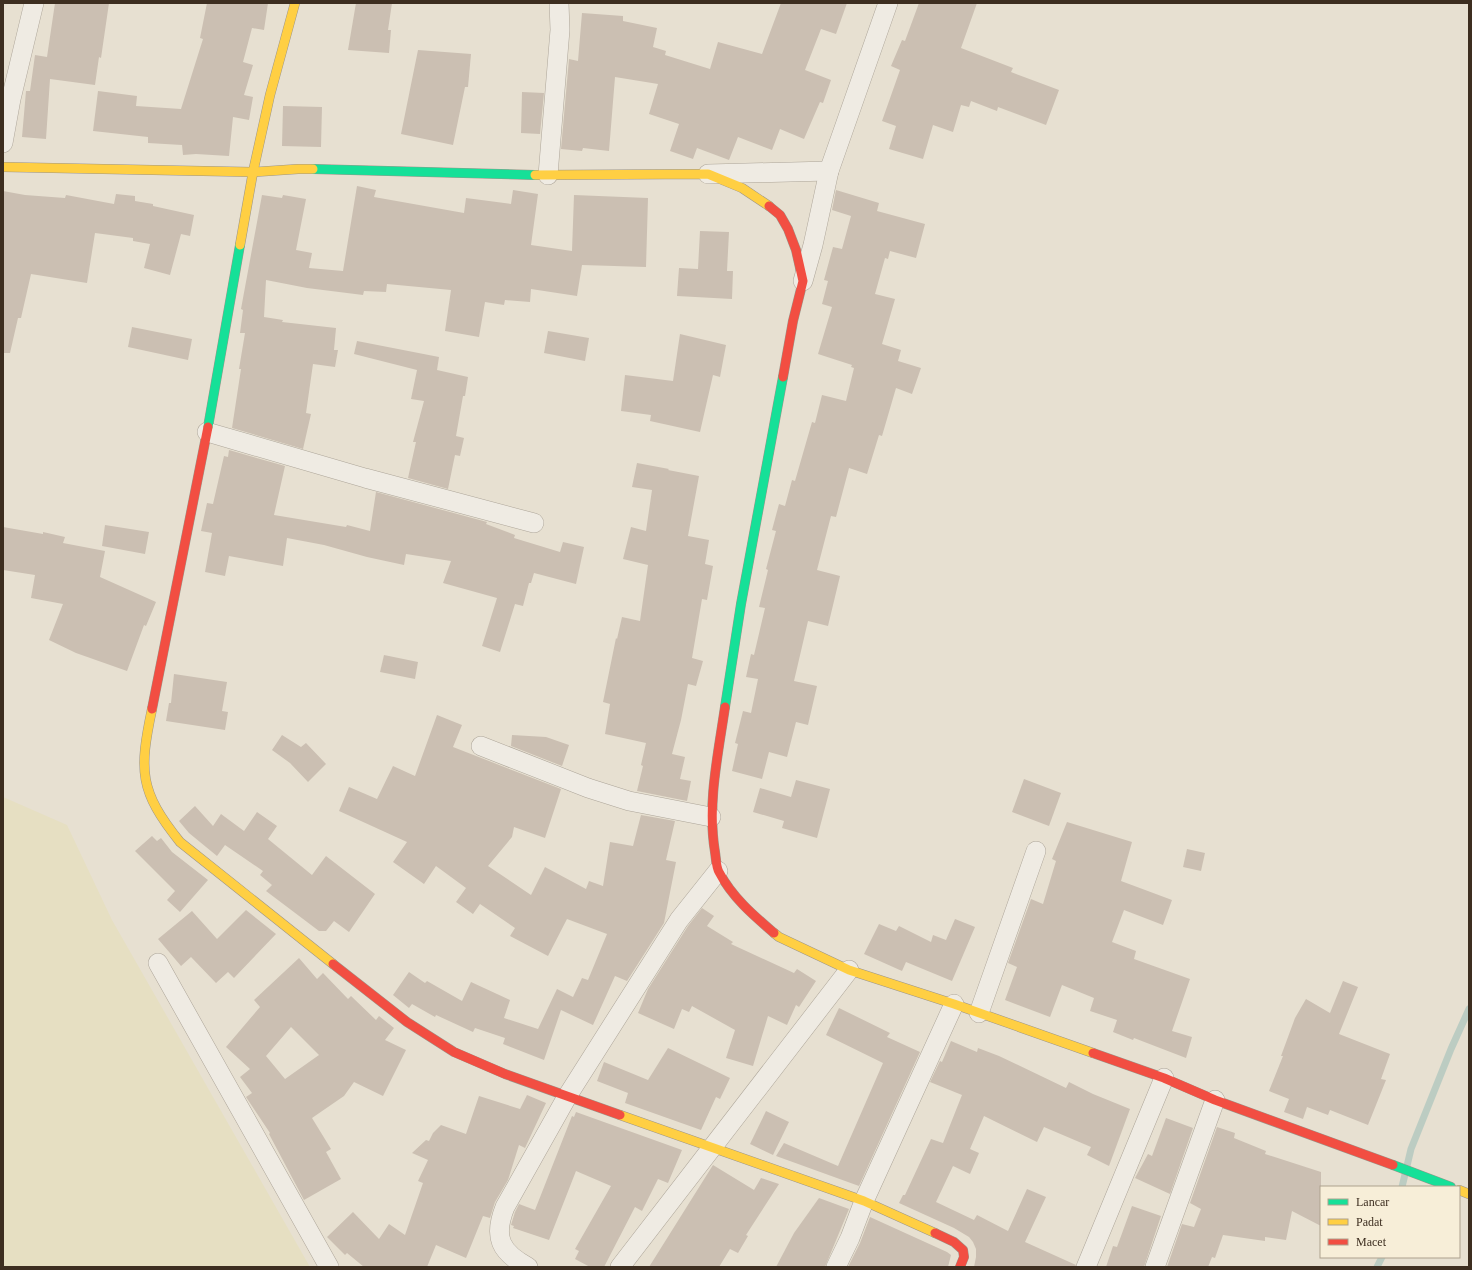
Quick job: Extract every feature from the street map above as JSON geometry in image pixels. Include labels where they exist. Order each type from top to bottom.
[{"type":"main road","points":[[295,3],[270,95],[253,172],[207,432],[150,719],[145,753],[144,775],[151,800],[162,820],[180,842],[407,1022],[454,1052],[478,1063],[864,1201],[950,1239],[962,1247],[964,1252],[960,1267]]},
{"type":"main road","points":[[3,168],[253,172],[298,170],[548,175],[708,174],[742,188],[760,200],[780,215],[792,238],[803,281],[793,321],[740,604],[716,766],[711,817],[713,841],[718,871],[732,893],[752,915],[779,937],[849,970],[954,1004],[1164,1078],[1215,1100],[1449,1186]]},
{"type":"street","points":[[3,143],[11,99],[34,3]]},
{"type":"street","points":[[548,175],[560,30],[559,3]]},
{"type":"street","points":[[803,281],[813,245],[829,171],[888,3]]},
{"type":"street","points":[[708,174],[829,171]]},
{"type":"street","points":[[207,432],[365,478],[534,524]]},
{"type":"street","points":[[481,746],[588,788],[630,801],[711,817]]},
{"type":"street","points":[[979,1013],[1036,851]]},
{"type":"street","points":[[528,1267],[506,1252],[501,1242],[498,1231],[500,1218],[505,1207],[568,1095],[680,920],[718,871]]},
{"type":"street","points":[[158,963],[330,1267]]},
{"type":"street","points":[[620,1267],[849,970]]},
{"type":"street","points":[[836,1267],[850,1238],[864,1201],[954,1004]]},
{"type":"street","points":[[1086,1267],[1164,1078]]},
{"type":"street","points":[[1155,1267],[1215,1100]]},
{"type":"shaded area","points":[[3,797],[67,825],[112,920],[310,1267],[3,1267]]},
{"type":"building","points":[[55,3],[109,3],[101,58],[99,57],[95,85],[50,79],[46,139],[22,137],[26,91],[30,91],[35,55],[47,57]]},
{"type":"building","points":[[207,3],[268,3],[264,30],[252,28],[243,62],[253,65],[244,95],[253,97],[249,120],[233,117],[229,156],[196,154],[183,155],[182,145],[148,143],[148,137],[93,131],[98,91],[137,96],[136,106],[181,109],[203,39],[200,38]]},
{"type":"building","points":[[356,3],[392,3],[388,30],[391,30],[389,53],[348,50]]},
{"type":"building","points":[[781,3],[847,3],[836,34],[821,29],[805,70],[831,80],[823,103],[820,102],[804,139],[780,129],[772,150],[738,137],[729,160],[697,148],[693,159],[670,151],[679,124],[649,114],[658,84],[615,77],[609,151],[583,148],[582,151],[561,149],[569,59],[578,61],[582,13],[623,16],[623,21],[657,28],[653,47],[666,51],[665,55],[710,69],[718,42],[762,54]]},
{"type":"building","points":[[919,3],[977,3],[961,48],[1013,68],[1011,72],[1059,90],[1046,125],[998,107],[997,111],[971,101],[969,107],[961,105],[953,132],[933,125],[923,159],[889,149],[896,126],[882,121],[900,70],[891,66],[902,40],[905,41]]},
{"type":"building","points":[[418,50],[471,54],[468,87],[465,87],[453,145],[401,134]]},
{"type":"building","points":[[522,92],[544,93],[540,134],[521,133]]},
{"type":"building","points":[[283,106],[322,107],[321,147],[282,146]]},
{"type":"building","points":[[357,186],[376,190],[374,197],[464,213],[466,198],[511,204],[513,190],[538,194],[531,245],[572,251],[574,195],[648,198],[646,267],[582,265],[577,296],[531,289],[530,302],[505,300],[504,305],[485,302],[479,337],[445,331],[451,290],[387,284],[386,292],[364,291],[363,295],[307,288],[266,280],[264,317],[283,320],[282,322],[336,328],[334,350],[338,350],[335,367],[313,364],[306,413],[311,414],[303,449],[232,428],[245,333],[240,333],[243,310],[241,309],[262,195],[282,198],[283,195],[306,199],[296,250],[312,253],[309,268],[343,271]]},
{"type":"building","points":[[836,190],[879,203],[877,211],[925,224],[916,258],[890,251],[888,259],[885,258],[875,294],[895,299],[882,344],[901,350],[898,361],[921,368],[912,394],[896,388],[882,436],[879,435],[867,474],[849,468],[836,517],[831,516],[817,570],[840,576],[828,626],[808,621],[794,681],[817,686],[808,725],[796,722],[787,757],[769,752],[762,779],[732,771],[738,744],[735,743],[743,711],[751,713],[758,679],[746,677],[751,654],[754,655],[765,608],[759,607],[768,570],[766,569],[776,531],[772,530],[779,504],[785,506],[792,480],[795,481],[812,422],[815,423],[822,395],[846,401],[854,368],[851,367],[852,365],[818,354],[832,307],[822,304],[828,281],[824,280],[833,247],[842,249],[851,216],[832,210]]},
{"type":"building","points":[[3,191],[25,195],[65,198],[66,195],[114,204],[116,194],[135,196],[135,201],[153,204],[153,206],[194,215],[190,236],[181,234],[170,275],[144,268],[150,244],[133,241],[133,238],[95,233],[87,283],[31,274],[21,318],[18,318],[10,353],[3,353]]},
{"type":"building","points":[[700,231],[729,232],[727,271],[733,271],[732,299],[677,296],[679,268],[698,269]]},
{"type":"building","points":[[132,327],[192,339],[188,360],[128,347]]},
{"type":"building","points":[[548,331],[589,338],[585,361],[544,353]]},
{"type":"building","points":[[680,334],[726,345],[720,377],[713,375],[700,432],[650,421],[651,415],[621,411],[625,375],[673,381]]},
{"type":"building","points":[[357,341],[439,357],[437,370],[468,377],[456,436],[464,438],[460,456],[455,455],[448,489],[408,478],[416,442],[413,442],[424,401],[411,399],[417,370],[354,354]]},
{"type":"building","points":[[229,450],[285,466],[274,515],[346,527],[347,525],[370,531],[376,492],[487,522],[486,524],[515,535],[514,538],[560,552],[563,542],[584,547],[576,584],[534,573],[531,583],[529,583],[523,606],[515,604],[500,652],[482,646],[497,598],[443,583],[451,561],[406,554],[404,565],[367,557],[324,545],[287,538],[283,566],[229,556],[225,576],[205,572],[212,533],[201,531],[207,503],[213,504],[224,456],[228,457]]},
{"type":"building","points":[[637,463],[699,476],[688,536],[709,540],[705,564],[713,566],[707,600],[702,599],[692,658],[703,661],[696,686],[688,684],[672,754],[685,757],[680,779],[691,781],[687,801],[637,791],[643,766],[641,765],[646,743],[605,734],[610,704],[603,702],[616,638],[617,639],[622,617],[640,621],[648,565],[623,559],[631,527],[646,531],[652,490],[632,487]]},
{"type":"building","points":[[105,525],[149,532],[145,554],[102,546]]},
{"type":"building","points":[[3,527],[43,534],[43,532],[65,537],[63,543],[105,551],[100,577],[156,602],[146,626],[144,625],[127,671],[76,653],[49,640],[63,604],[31,598],[35,575],[3,570]]},
{"type":"building","points":[[384,655],[418,662],[415,679],[380,672]]},
{"type":"building","points":[[174,674],[227,682],[222,711],[228,712],[225,730],[166,721],[169,703],[171,703]]},
{"type":"building","points":[[437,715],[462,725],[453,747],[561,789],[545,838],[514,827],[512,837],[488,866],[531,895],[545,867],[586,889],[589,881],[603,886],[610,842],[633,846],[641,815],[675,821],[666,860],[676,862],[664,923],[627,981],[615,976],[593,1025],[561,1010],[544,1060],[503,1044],[505,1038],[475,1028],[473,1032],[436,1015],[435,1017],[412,1004],[409,1008],[393,995],[409,972],[425,983],[427,981],[462,1001],[471,982],[510,1000],[504,1018],[538,1029],[557,989],[573,997],[582,978],[588,980],[607,934],[567,919],[548,956],[510,936],[515,928],[480,904],[473,914],[456,902],[466,888],[436,866],[424,884],[393,862],[407,842],[339,811],[349,787],[377,799],[393,766],[415,776]]},
{"type":"building","points":[[282,735],[301,747],[306,743],[326,764],[308,782],[290,763],[272,750]]},
{"type":"building","points":[[512,735],[546,737],[569,745],[562,766],[511,746]]},
{"type":"building","points":[[1024,779],[1061,793],[1049,826],[1012,812]]},
{"type":"building","points":[[796,780],[830,789],[817,838],[782,828],[784,821],[753,812],[760,788],[791,797]]},
{"type":"building","points":[[195,806],[213,826],[221,814],[244,831],[257,812],[277,826],[268,839],[312,875],[326,856],[375,894],[349,932],[334,921],[326,931],[319,931],[266,891],[272,885],[260,875],[263,871],[225,845],[217,856],[189,833],[179,821]]},
{"type":"building","points":[[1067,822],[1132,842],[1121,881],[1172,900],[1163,925],[1124,910],[1112,942],[1136,951],[1134,959],[1190,979],[1172,1031],[1192,1037],[1186,1058],[1134,1038],[1133,1040],[1113,1032],[1117,1020],[1090,1011],[1094,998],[1062,985],[1050,1017],[1005,1000],[1017,967],[1008,963],[1031,899],[1043,904],[1056,861],[1052,859]]},
{"type":"building","points":[[152,836],[157,841],[161,838],[172,852],[208,880],[180,912],[167,900],[175,891],[135,851]]},
{"type":"building","points":[[1187,849],[1205,853],[1201,871],[1183,867]]},
{"type":"building","points":[[702,908],[714,916],[707,926],[733,942],[731,944],[794,973],[797,969],[816,981],[799,1007],[796,1005],[787,1025],[768,1016],[753,1066],[726,1058],[735,1030],[692,1006],[689,1012],[682,1009],[674,1029],[638,1013],[648,989],[688,926]]},
{"type":"building","points":[[246,910],[276,934],[234,978],[228,972],[216,983],[191,957],[181,966],[158,939],[192,911],[217,939]]},
{"type":"building","points":[[955,919],[975,927],[952,981],[906,962],[902,971],[864,954],[879,924],[896,931],[899,926],[931,942],[933,935],[946,940]]},
{"type":"building","points":[[299,958],[317,979],[323,973],[348,999],[351,996],[376,1020],[379,1016],[394,1028],[385,1040],[406,1050],[383,1096],[354,1082],[344,1096],[312,1118],[331,1149],[326,1152],[341,1179],[304,1200],[269,1134],[270,1133],[246,1097],[252,1093],[240,1077],[250,1069],[226,1047],[260,1007],[254,1000]],"holes":[[[291,1027],[319,1055],[285,1079],[266,1056]]]},
{"type":"building","points":[[1343,981],[1358,987],[1339,1034],[1390,1054],[1381,1079],[1386,1080],[1368,1125],[1330,1110],[1328,1115],[1307,1107],[1303,1119],[1284,1112],[1289,1099],[1269,1091],[1283,1056],[1281,1056],[1295,1018],[1306,999],[1330,1013]]},
{"type":"building","points":[[839,1008],[890,1033],[887,1037],[920,1052],[859,1186],[776,1156],[784,1143],[838,1166],[883,1063],[826,1035]]},
{"type":"building","points":[[951,1041],[977,1052],[978,1048],[999,1056],[1066,1088],[1069,1082],[1093,1094],[1130,1109],[1109,1166],[1087,1155],[1091,1147],[1044,1127],[1037,1142],[984,1116],[970,1149],[979,1153],[970,1174],[953,1166],[936,1202],[974,1220],[977,1215],[1008,1231],[1027,1189],[1046,1197],[1025,1242],[1076,1265],[1075,1267],[974,1267],[976,1249],[969,1237],[954,1228],[899,1203],[903,1195],[905,1195],[931,1139],[943,1143],[962,1095],[930,1082],[940,1061],[942,1062]]},
{"type":"building","points":[[668,1048],[730,1078],[720,1099],[716,1097],[701,1130],[625,1103],[628,1093],[597,1081],[604,1062],[648,1080]]},
{"type":"building","points":[[527,1095],[546,1103],[525,1148],[519,1145],[508,1180],[495,1202],[490,1218],[483,1216],[466,1258],[436,1245],[427,1267],[364,1267],[347,1253],[345,1255],[327,1237],[353,1212],[379,1239],[389,1224],[405,1235],[423,1183],[418,1181],[428,1160],[412,1153],[426,1140],[429,1141],[433,1133],[441,1125],[466,1134],[479,1096],[520,1109]]},
{"type":"building","points":[[766,1111],[789,1122],[773,1155],[750,1144]]},
{"type":"building","points":[[576,1112],[682,1150],[668,1183],[658,1179],[642,1211],[635,1207],[604,1267],[590,1267],[575,1259],[579,1251],[575,1249],[611,1186],[576,1171],[549,1240],[513,1228],[514,1226],[511,1225],[519,1204],[535,1210],[572,1116],[574,1117]]},
{"type":"building","points":[[1166,1118],[1193,1128],[1170,1194],[1135,1178],[1148,1154],[1152,1156]]},
{"type":"building","points":[[1217,1127],[1235,1133],[1234,1138],[1266,1151],[1265,1154],[1321,1172],[1320,1225],[1292,1211],[1286,1240],[1265,1237],[1265,1241],[1223,1235],[1215,1258],[1212,1257],[1208,1267],[1167,1267],[1182,1224],[1194,1227],[1201,1209],[1190,1203]]},
{"type":"building","points":[[713,1165],[754,1190],[761,1178],[779,1184],[746,1235],[748,1236],[738,1253],[730,1249],[719,1267],[649,1267]]},
{"type":"building","points":[[819,1198],[849,1209],[825,1267],[776,1267],[794,1233]]},
{"type":"building","points":[[1132,1206],[1161,1216],[1144,1267],[1106,1267],[1113,1246],[1117,1247]]},
{"type":"building","points":[[870,1217],[947,1252],[951,1255],[948,1267],[848,1267],[860,1243]]},
{"type":"waterway","points":[[1402,1186],[1411,1149],[1451,1049],[1469,1009]]},
{"type":"waterway","points":[[1377,1267],[1382,1258]]},
{"type":"traffic: fast","points":[[313,169],[535,175]]},
{"type":"traffic: fast","points":[[208,427],[240,245]]},
{"type":"traffic: fast","points":[[725,707],[741,604],[783,377]]},
{"type":"traffic: fast","points":[[1393,1165],[1448,1186]]},
{"type":"traffic: slow","points":[[240,245],[253,172],[270,95],[295,3]]},
{"type":"traffic: slow","points":[[3,167],[253,172],[313,169]]},
{"type":"traffic: slow","points":[[535,175],[708,174],[742,188],[769,206]]},
{"type":"traffic: slow","points":[[152,709],[145,749],[144,765],[150,794],[156,808],[166,824],[180,842],[333,964]]},
{"type":"traffic: slow","points":[[774,933],[779,937],[849,970],[954,1004],[1093,1053]]},
{"type":"traffic: slow","points":[[620,1115],[864,1201],[935,1233]]},
{"type":"traffic: slow","points":[[1460,1190],[1469,1194]]},
{"type":"traffic: jam","points":[[769,206],[780,215],[788,229],[796,250],[803,281],[793,321],[783,377]]},
{"type":"traffic: jam","points":[[152,709],[208,427]]},
{"type":"traffic: jam","points":[[725,707],[714,780],[712,816],[718,870],[730,890],[737,898],[774,933]]},
{"type":"traffic: jam","points":[[333,964],[407,1022],[454,1052],[505,1074],[620,1115]]},
{"type":"traffic: jam","points":[[1093,1053],[1164,1078],[1215,1100],[1393,1165]]},
{"type":"traffic: jam","points":[[935,1233],[954,1242],[963,1250],[964,1257],[960,1267]]}]
